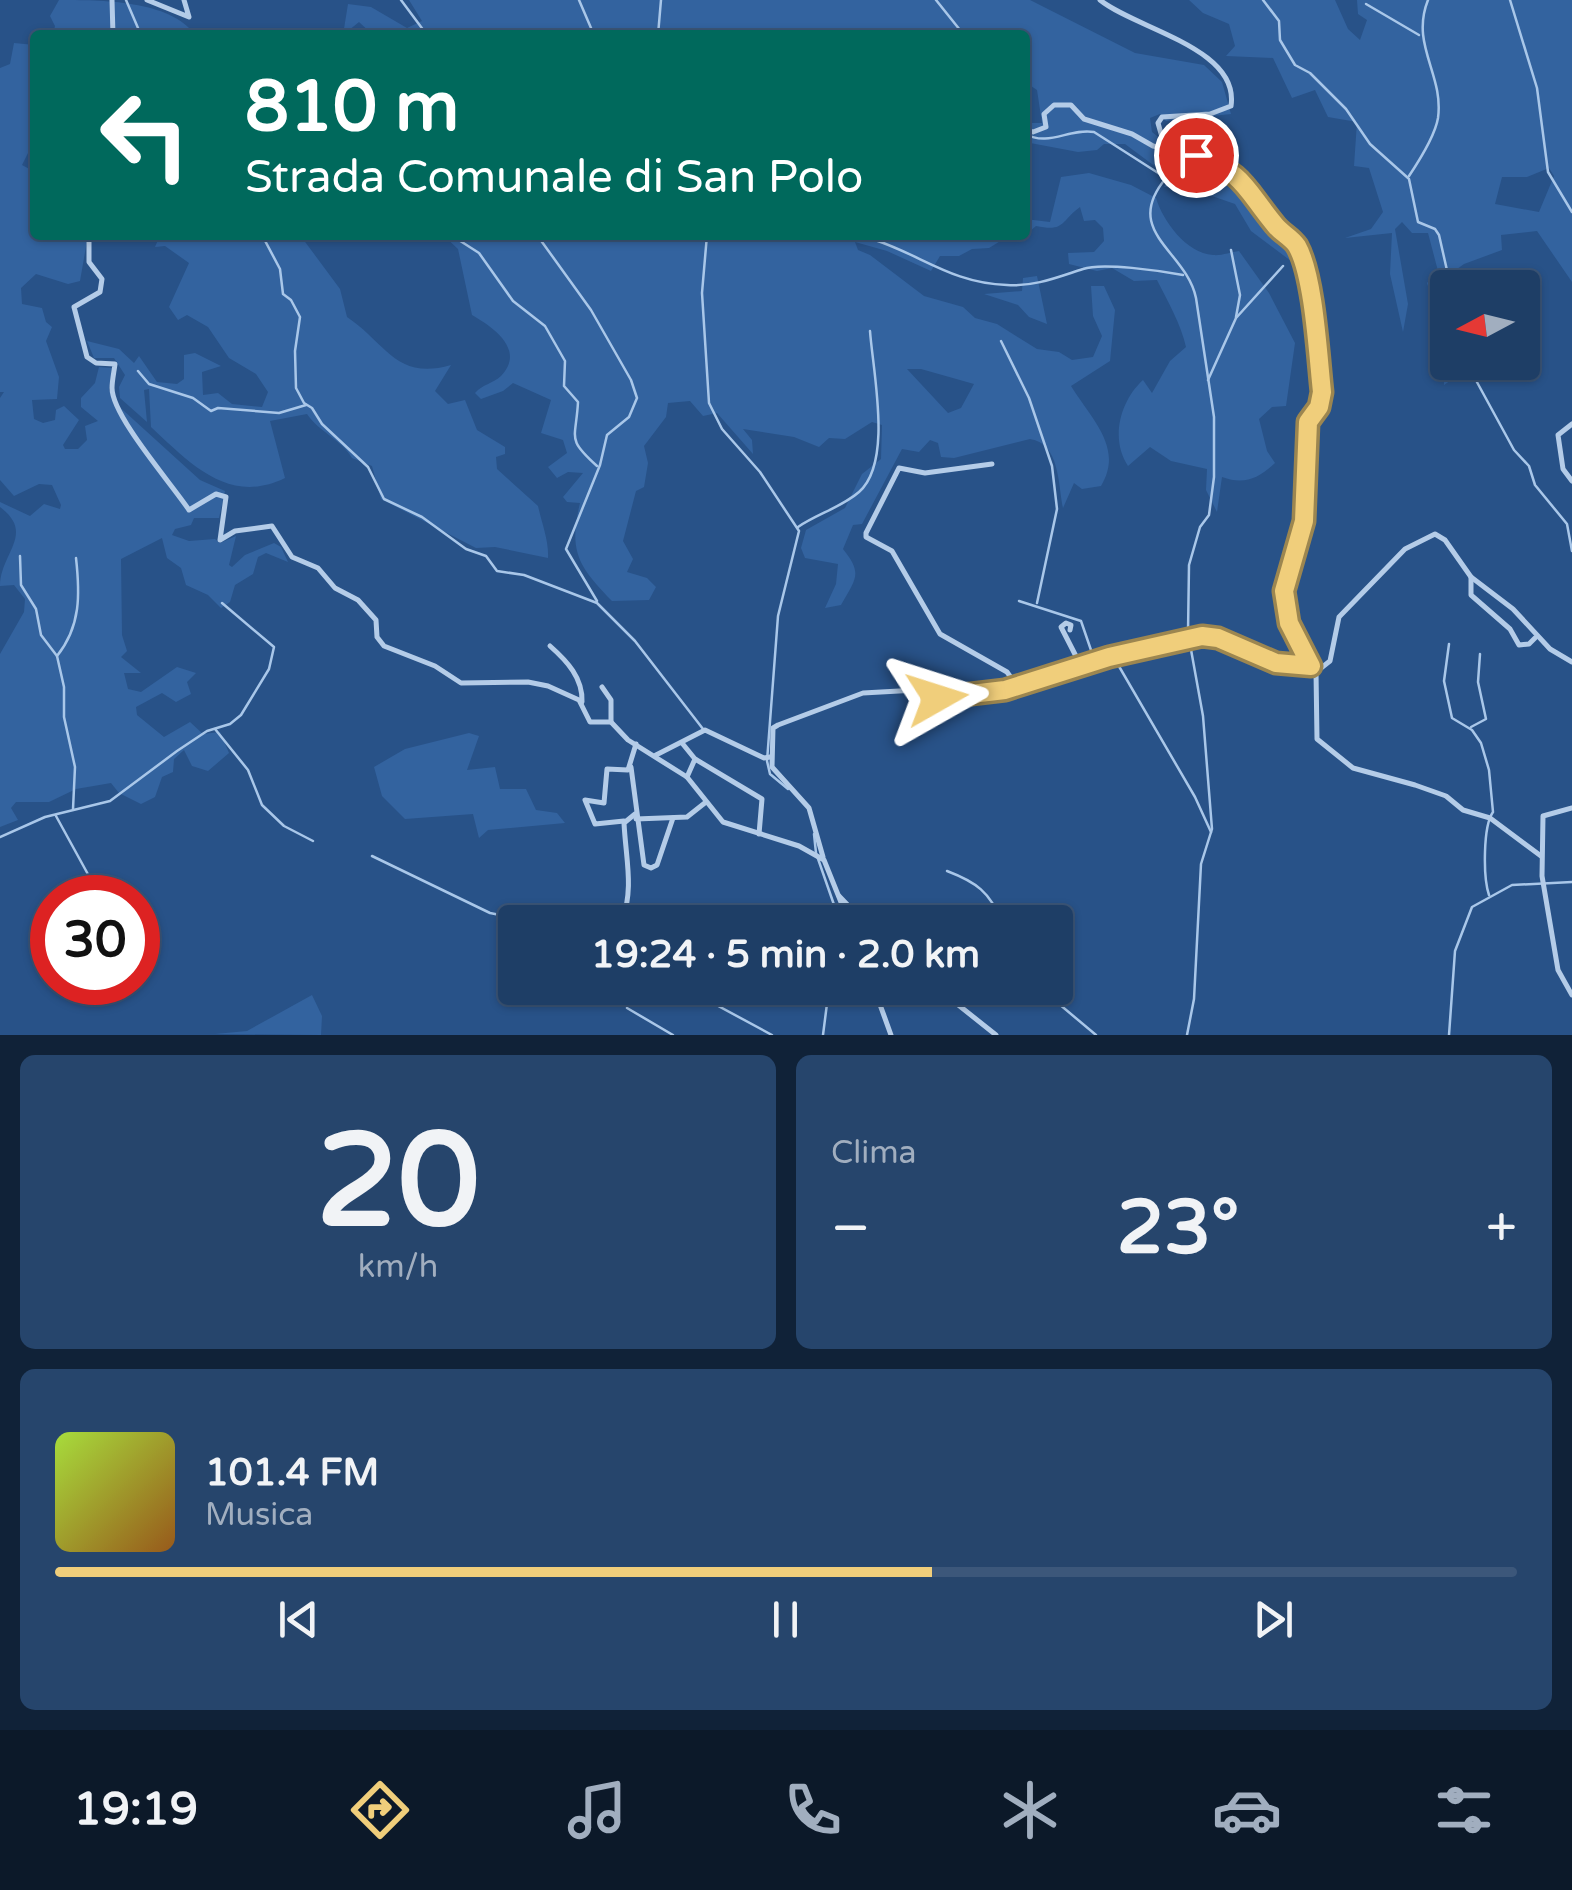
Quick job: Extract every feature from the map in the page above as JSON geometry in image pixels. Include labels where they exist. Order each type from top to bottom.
[{"type":"street","points":[[112,0],[112,30]]},
{"type":"street","points":[[147,0],[189,17],[184,0]]},
{"type":"street","points":[[1100,0],[1144,27],[1194,48],[1214,63],[1232,95],[1230,106],[1186,118],[1162,118],[1158,130],[1168,144],[1235,173],[1294,243],[1304,268],[1322,392],[1319,407],[1308,422],[1304,521],[1284,591],[1289,623],[1316,672],[1317,739],[1353,768],[1446,796],[1463,810],[1490,818],[1541,856]]},
{"type":"street","points":[[1030,131],[1046,127],[1047,110],[1062,104],[1071,106],[1084,119],[1132,134],[1144,143],[1186,152]]},
{"type":"street","points":[[89,240],[89,262],[102,279],[100,292],[74,308],[87,357],[96,363],[115,364],[112,390],[124,425],[156,460],[189,510],[216,494],[226,498],[220,540],[235,531],[272,526],[292,557],[318,568],[335,588],[358,600],[376,620],[377,637],[384,646],[435,666],[461,683],[528,682],[569,694],[582,705],[590,722],[611,722],[636,744],[687,777],[723,822],[799,846],[824,860]]},
{"type":"street","points":[[1572,424],[1558,435],[1564,470],[1572,481]]},
{"type":"street","points":[[992,464],[925,473],[899,468],[866,537],[892,551],[940,634],[1007,672],[1017,686]]},
{"type":"street","points":[[1316,672],[1330,661],[1340,618],[1405,549],[1441,534],[1471,577],[1513,610],[1536,637],[1572,662]]},
{"type":"street","points":[[1471,577],[1473,598],[1510,629],[1519,645],[1529,644],[1536,637]]},
{"type":"street","points":[[1070,630],[1071,625],[1061,628],[1081,666]]},
{"type":"street","points":[[843,905],[809,808],[778,774],[770,757],[774,728],[863,693],[917,690],[937,698],[1017,686],[1202,636],[1218,638],[1276,663],[1311,666]]},
{"type":"street","points":[[550,646],[575,674],[582,689],[582,705]]},
{"type":"street","points":[[602,687],[611,700],[611,722]]},
{"type":"street","points":[[656,755],[705,730],[764,758],[770,757]]},
{"type":"street","points":[[682,742],[696,759],[762,799],[759,834]]},
{"type":"street","points":[[636,744],[631,767],[641,863],[651,868],[657,865],[674,818]]},
{"type":"street","points":[[687,777],[696,759]]},
{"type":"street","points":[[631,767],[607,770],[604,803],[585,800],[590,820],[595,824],[624,822],[636,816],[687,817],[706,802]]},
{"type":"street","points":[[1572,808],[1543,816],[1541,856],[1558,970],[1572,996]]},
{"type":"street","points":[[624,822],[626,868],[632,893],[628,905]]},
{"type":"street","points":[[839,896],[848,905]]},
{"type":"street","points":[[880,1005],[891,1035]]},
{"type":"street","points":[[958,1005],[996,1035]]},
{"type":"shaded area","points":[[59,0],[114,2],[169,15],[190,30],[54,30],[50,16]]},
{"type":"shaded area","points":[[409,0],[1030,0],[1135,53],[1204,65],[1222,82],[1231,114],[1166,121],[1160,114],[1150,118],[1152,132],[1183,157],[1231,176],[1271,229],[1293,249],[1295,264],[1251,231],[1235,204],[1186,187],[1164,187],[1168,178],[1164,173],[1125,144],[1104,144],[1097,150],[1078,152],[1030,143],[1030,123],[1042,123],[1037,90],[1030,85],[1030,30],[368,30],[359,22],[344,30],[348,4],[371,7],[407,28],[422,21]]},
{"type":"shaded area","points":[[1189,0],[1335,0],[1348,29],[1360,40],[1367,20],[1358,14],[1357,0],[1572,0],[1572,282],[1537,231],[1501,235],[1502,250],[1456,270],[1438,270],[1428,233],[1412,233],[1402,222],[1395,229],[1408,304],[1403,332],[1390,274],[1392,233],[1345,238],[1371,229],[1383,212],[1369,168],[1354,166],[1357,122],[1328,117],[1315,90],[1292,98],[1273,58],[1226,56],[1235,46],[1229,24],[1203,13]],"holes":[[[1549,168],[1554,176],[1539,212],[1495,204],[1502,177],[1527,177]]]},
{"type":"shaded area","points":[[14,43],[30,45],[30,149],[22,165],[30,169],[30,240],[87,240],[80,281],[68,284],[36,274],[21,288],[22,304],[42,308],[52,327],[46,341],[59,377],[57,399],[32,400],[34,419],[43,423],[55,420],[56,410],[64,406],[79,420],[63,445],[65,449],[78,449],[87,440],[85,426],[98,421],[81,407],[81,398],[95,383],[99,367],[112,368],[109,389],[113,401],[200,480],[225,491],[219,518],[194,518],[191,525],[175,529],[172,535],[189,541],[215,539],[220,543],[236,536],[229,565],[232,567],[245,555],[274,543],[281,547],[288,562],[266,553],[258,557],[253,574],[235,585],[230,602],[221,608],[208,595],[186,585],[181,568],[167,558],[162,538],[121,559],[122,635],[127,651],[121,657],[141,673],[124,673],[128,689],[141,692],[177,667],[196,673],[187,682],[191,694],[176,702],[162,693],[136,707],[137,715],[164,737],[190,722],[203,734],[220,732],[229,753],[208,771],[192,766],[184,750],[174,759],[173,772],[162,777],[155,797],[141,804],[119,793],[111,783],[76,789],[49,802],[16,802],[11,808],[18,820],[0,827],[0,654],[24,612],[25,599],[14,585],[0,586],[16,535],[15,526],[0,502],[30,516],[44,504],[60,509],[61,505],[52,485],[39,484],[14,496],[0,480],[0,398],[4,392],[0,392],[0,68],[10,64]]},
{"type":"shaded area","points":[[1089,173],[1131,185],[1156,198],[1170,226],[1194,248],[1213,255],[1239,251],[1269,293],[1295,343],[1286,406],[1272,407],[1259,419],[1267,451],[1275,463],[1250,479],[1222,477],[1217,512],[1206,490],[1207,469],[1171,461],[1150,447],[1128,466],[1120,444],[1120,421],[1128,398],[1143,380],[1152,393],[1170,361],[1186,347],[1157,280],[1134,281],[1112,268],[1097,271],[1069,264],[1068,253],[1094,252],[1104,241],[1103,228],[1095,220],[1084,221],[1080,207],[1057,227],[1036,226],[1030,231],[1030,220],[1050,222],[1061,177]]},
{"type":"shaded area","points":[[158,240],[304,240],[340,289],[347,317],[393,357],[417,368],[451,365],[435,391],[448,404],[465,400],[477,430],[505,447],[505,454],[496,457],[497,469],[538,506],[548,558],[495,547],[476,548],[381,499],[372,466],[352,458],[307,414],[270,421],[285,478],[245,487],[211,476],[195,466],[151,427],[149,389],[144,390],[147,422],[120,398],[119,387],[125,375],[114,358],[94,358],[87,341],[119,349],[134,363],[139,356],[157,382],[177,384],[184,379],[184,355],[195,353],[221,366],[202,372],[203,395],[218,393],[232,404],[262,407],[268,392],[256,374],[229,358],[208,327],[187,315],[178,320],[169,307],[189,263],[165,246],[155,247]]},
{"type":"shaded area","points":[[448,240],[1002,240],[959,256],[940,256],[931,271],[855,242],[858,250],[924,296],[963,307],[975,318],[997,324],[1037,349],[1059,352],[1072,360],[1093,357],[1102,336],[1093,316],[1091,286],[1104,286],[1115,310],[1110,361],[1071,386],[1103,434],[1109,459],[1107,472],[1101,486],[1082,489],[1074,483],[1063,508],[1052,457],[1040,442],[1030,439],[954,458],[941,457],[938,443],[930,440],[919,452],[902,449],[862,524],[853,525],[843,549],[855,571],[850,588],[841,605],[825,608],[836,584],[838,564],[805,558],[801,548],[806,530],[845,508],[862,474],[881,459],[882,425],[872,422],[845,439],[829,438],[819,447],[794,437],[743,429],[752,440],[753,454],[717,413],[703,416],[690,401],[668,403],[666,417],[644,446],[648,463],[644,487],[636,491],[623,541],[633,559],[627,572],[647,578],[656,587],[649,600],[612,601],[579,558],[575,534],[580,503],[567,502],[563,497],[583,473],[568,472],[557,478],[548,467],[567,453],[563,440],[541,433],[551,400],[513,383],[481,399],[475,393],[501,376],[510,357],[504,340],[472,315],[458,249]],"holes":[[[907,369],[921,369],[974,384],[961,408],[948,413]]]},
{"type":"shaded area","points":[[1037,276],[1047,324],[1029,317],[1018,305],[984,294],[1022,291],[1023,278]]},
{"type":"shaded area","points":[[469,733],[479,736],[467,770],[495,767],[500,789],[526,789],[536,810],[557,813],[565,823],[488,830],[479,838],[473,814],[405,819],[382,796],[374,767],[405,749]]},
{"type":"shaded area","points":[[312,995],[322,1016],[321,1035],[215,1034],[247,1031]]},
{"type":"waterway","points":[[126,0],[139,30]]},
{"type":"waterway","points":[[401,0],[423,30]]},
{"type":"waterway","points":[[579,0],[592,30]]},
{"type":"waterway","points":[[658,30],[661,0]]},
{"type":"waterway","points":[[936,0],[960,30]]},
{"type":"waterway","points":[[1263,0],[1279,21],[1280,40],[1295,65],[1310,73],[1346,109],[1370,144],[1408,178]]},
{"type":"waterway","points":[[1409,176],[1438,118],[1439,102],[1423,31],[1428,0]]},
{"type":"waterway","points":[[1510,0],[1537,88],[1548,172],[1572,212]]},
{"type":"waterway","points":[[1366,4],[1419,35]]},
{"type":"waterway","points":[[1030,136],[1042,139],[1094,132],[1166,178],[1154,197],[1150,213],[1153,227],[1190,281],[1196,298],[1214,417],[1214,477],[1209,515],[1200,527],[1189,565],[1188,633],[1203,716],[1212,829],[1201,864],[1194,999],[1187,1035]]},
{"type":"waterway","points":[[1409,179],[1418,222],[1439,235],[1447,270]]},
{"type":"waterway","points":[[265,240],[280,269],[283,294],[300,317],[295,351],[296,388],[322,424],[368,467],[384,499],[422,517],[466,549],[486,556],[497,571],[524,575],[597,603],[635,641],[703,729]]},
{"type":"waterway","points":[[459,240],[479,253],[513,301],[545,326],[565,361],[564,386],[578,402],[575,438],[597,466]]},
{"type":"waterway","points":[[541,240],[591,310],[631,380],[637,398],[629,417],[607,435],[600,465],[566,549],[597,601]]},
{"type":"waterway","points":[[707,240],[702,293],[709,403],[722,429],[760,472],[799,531],[778,616],[767,761],[770,774],[788,789]]},
{"type":"waterway","points":[[875,240],[954,274],[988,283],[1027,284],[1104,266],[1183,275]]},
{"type":"waterway","points":[[1231,250],[1240,295],[1236,317]]},
{"type":"waterway","points":[[1208,380],[1236,318],[1283,266]]},
{"type":"waterway","points":[[798,527],[852,497],[869,478],[878,439],[870,331]]},
{"type":"waterway","points":[[1001,341],[1029,398],[1052,466],[1057,509],[1037,603]]},
{"type":"waterway","points":[[138,371],[149,384],[193,398],[211,411],[218,408],[279,413],[306,405]]},
{"type":"waterway","points":[[1476,380],[1514,450],[1529,466],[1535,485],[1567,524],[1572,551]]},
{"type":"waterway","points":[[20,556],[21,585],[36,609],[41,635],[57,656],[64,687],[64,717],[75,767],[73,809]]},
{"type":"waterway","points":[[57,656],[75,621],[76,558]]},
{"type":"waterway","points":[[1019,601],[1081,621],[1092,653],[1101,657]]},
{"type":"waterway","points":[[0,837],[45,817],[110,801],[207,731],[230,724],[241,715],[269,669],[274,647],[222,603]]},
{"type":"waterway","points":[[1449,644],[1444,681],[1452,718],[1472,730],[1481,743],[1489,770],[1493,812],[1486,840],[1489,895]]},
{"type":"waterway","points":[[1471,727],[1486,719],[1478,682],[1480,654]]},
{"type":"waterway","points":[[1113,656],[1195,797],[1211,832]]},
{"type":"waterway","points":[[215,729],[248,770],[262,805],[284,826],[313,841]]},
{"type":"waterway","points":[[56,816],[88,875]]},
{"type":"waterway","points":[[814,834],[816,853],[834,905]]},
{"type":"waterway","points":[[372,856],[498,915]]},
{"type":"waterway","points":[[947,871],[981,889],[993,905]]},
{"type":"waterway","points":[[1449,1035],[1455,951],[1472,907],[1512,885],[1572,882]]},
{"type":"waterway","points":[[716,1005],[772,1035]]},
{"type":"waterway","points":[[823,1035],[827,1005]]},
{"type":"waterway","points":[[1060,1005],[1096,1035]]},
{"type":"waterway","points":[[627,1008],[673,1035]]},
{"type":"route","points":[[937,698],[1005,690],[1109,657],[1202,636],[1218,638],[1276,663],[1311,666],[1289,623],[1284,602],[1287,576],[1304,521],[1308,422],[1319,407],[1322,392],[1304,268],[1294,243],[1276,226],[1246,183],[1224,166],[1196,155]]}]
